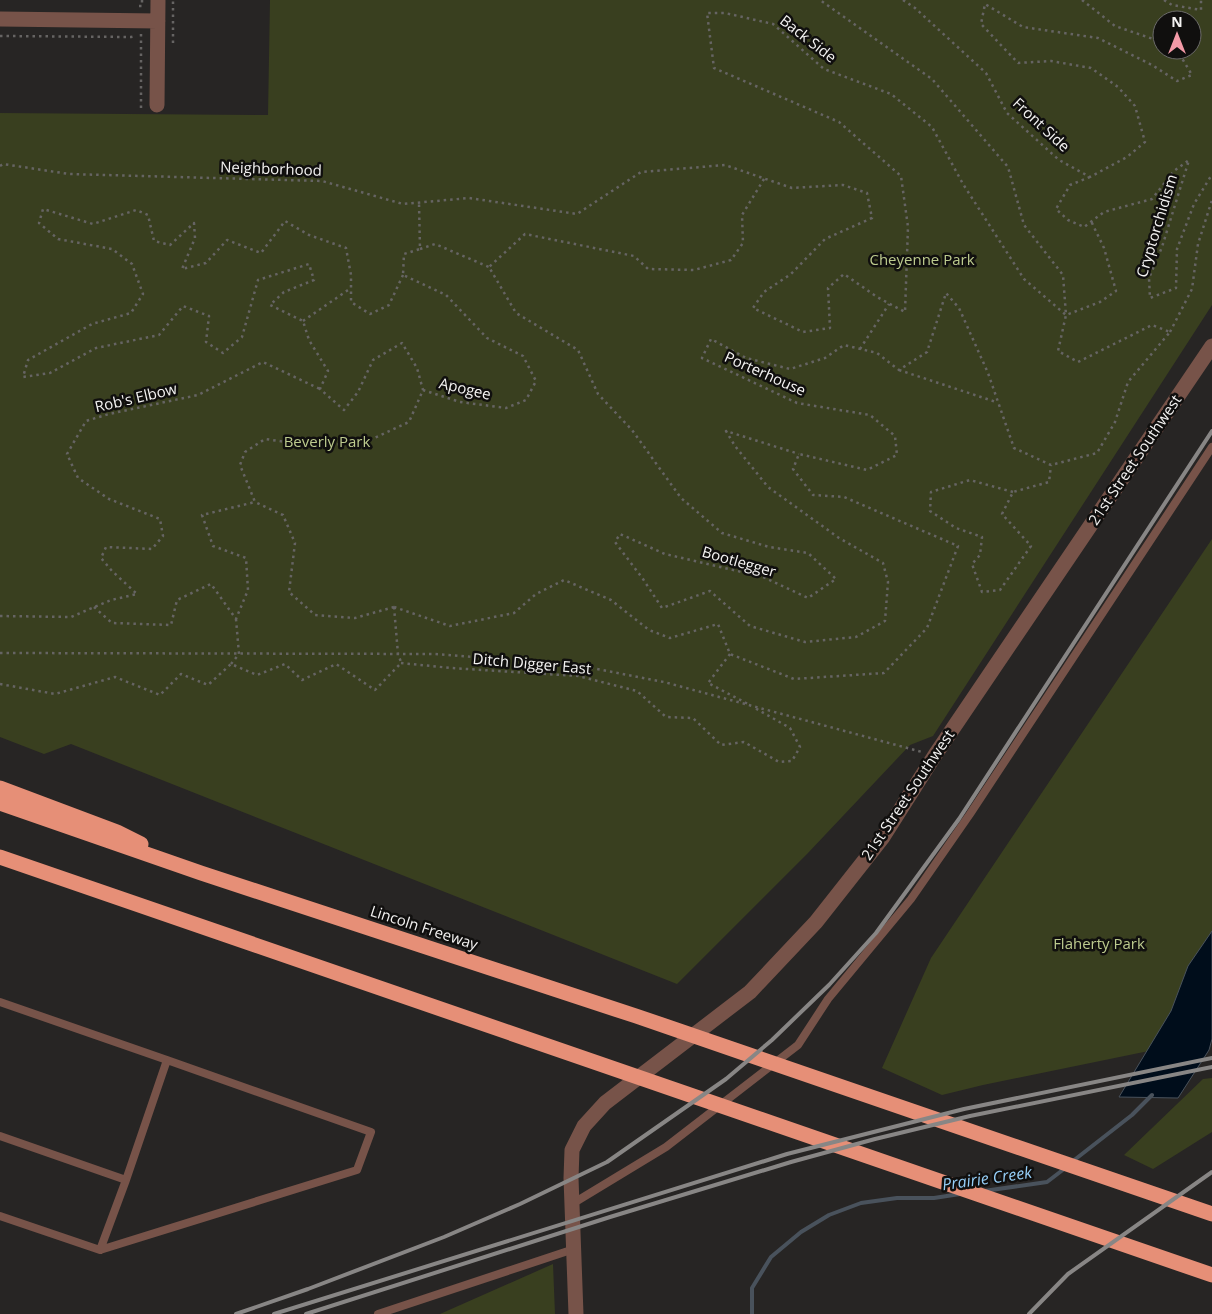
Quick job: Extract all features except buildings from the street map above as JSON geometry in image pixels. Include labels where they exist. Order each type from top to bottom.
[{"type":"highway","points":[[0,788],[118,832],[201,873]]},
{"type":"highway","points":[[0,803],[201,873]]},
{"type":"highway","points":[[0,857],[1212,1275]]},
{"type":"highway","points":[[0,864],[95,889]]},
{"type":"highway","name":"Lincoln Freeway","points":[[201,873],[636,1016],[1207,1213]]},
{"type":"street","points":[[157,105],[158,0]]},
{"type":"street","points":[[0,19],[158,21]]},
{"type":"street","name":"21st Street Southwest","points":[[576,1314],[572,1150],[584,1126],[605,1103],[750,992],[816,922],[883,837],[935,755],[1212,346]]},
{"type":"lane","points":[[572,1204],[666,1147],[798,1045],[828,999],[911,899],[949,845],[1212,447]]},
{"type":"lane","points":[[0,1002],[371,1132],[357,1170],[100,1250],[0,1216]]},
{"type":"lane","points":[[100,1250],[167,1060]]},
{"type":"lane","points":[[0,1136],[126,1180]]},
{"type":"lane","points":[[378,1314],[574,1249]]},
{"type":"path","points":[[142,0],[142,6]]},
{"type":"path","points":[[820,0],[932,78],[1008,167],[1024,225],[1063,275],[1066,314],[1058,351],[1078,362],[1152,325],[1170,332]]},
{"type":"path","name":"Front Side","points":[[903,0],[915,8],[986,73],[1007,113],[1060,160],[1090,177]]},
{"type":"path","points":[[1082,0],[1115,26],[1152,39]]},
{"type":"path","points":[[1164,0],[1172,4],[1201,10],[1202,0]]},
{"type":"path","points":[[1066,314],[1100,302],[1116,290],[1104,248],[1091,221],[1084,227],[1068,220],[1056,210],[1070,185],[1090,177],[1127,157],[1145,142],[1135,106],[1118,87],[1091,68],[1051,61],[1018,63],[981,24],[985,4],[1023,27],[1098,38],[1152,65],[1177,81],[1192,76],[1182,60]]},
{"type":"path","name":"Back Side","points":[[890,304],[905,312],[908,227],[901,176],[840,122],[714,68],[706,13],[725,13],[773,24],[824,69],[891,94],[932,127],[963,184],[1024,279],[1066,314]]},
{"type":"path","points":[[0,36],[131,37],[142,34],[141,111]]},
{"type":"path","name":"Cryptorchidism","points":[[1091,221],[1104,212],[1152,199],[1174,171],[1189,160],[1162,247],[1149,278],[1150,298],[1176,288],[1177,249],[1194,204],[1211,176],[1212,178]]},
{"type":"path","name":"Neighborhood","points":[[0,166],[3,164],[70,174],[322,181],[404,204],[469,198],[577,214],[640,172],[725,165],[764,179]]},
{"type":"path","points":[[423,390],[417,368],[402,343],[373,360],[358,392],[344,410],[320,389],[328,371],[308,340],[303,321],[270,305],[284,292],[314,280],[308,264],[258,280],[242,337],[223,353],[206,342],[209,316],[183,306],[160,335],[96,348],[50,373],[23,377],[28,360],[92,324],[132,314],[142,294],[132,264],[112,249],[58,239],[39,223],[44,209],[93,224],[136,210],[148,215],[154,241],[170,245],[194,223],[196,238],[182,269],[206,263],[227,240],[261,253],[285,221],[309,235],[346,248],[351,275],[351,302],[370,314],[389,305],[403,275],[404,254],[435,244],[489,267],[525,234],[634,256],[648,269],[694,270],[731,260],[743,243],[742,215],[764,179],[792,188],[843,184],[867,193],[872,218],[826,238],[791,274],[764,292],[753,308],[804,332],[830,328],[828,288],[844,274],[890,304],[860,349]]},
{"type":"path","points":[[899,370],[927,352],[946,293],[959,308],[988,373],[996,402],[1014,448],[1051,465],[1097,453],[1115,422],[1128,382],[1170,332],[1192,289],[1198,244],[1212,200]]},
{"type":"path","points":[[419,203],[420,249]]},
{"type":"path","name":"Bootlegger","points":[[489,267],[516,313],[578,350],[598,394],[632,430],[681,498],[722,533],[769,548],[808,552],[836,579],[808,598],[763,577],[665,554],[620,534],[615,542],[662,608],[710,591],[750,626],[805,642],[856,637],[885,621],[888,582],[883,563],[839,538],[768,487],[735,446],[726,431],[799,454]]},
{"type":"path","name":"Apogee","points":[[255,502],[240,465],[245,452],[265,439],[322,446],[372,439],[409,422],[423,390],[460,402],[506,408],[526,400],[536,381],[523,356],[487,338],[446,295],[403,275]]},
{"type":"path","points":[[303,321],[351,288]]},
{"type":"path","name":"Porterhouse","points":[[799,454],[867,470],[897,455],[895,436],[870,416],[797,403],[702,358],[711,340],[746,358],[790,369],[825,358],[844,345],[878,353],[899,370]]},
{"type":"path","name":"Rob's Elbow","points":[[0,616],[71,617],[111,600],[137,594],[101,558],[106,547],[152,549],[163,536],[160,519],[109,499],[78,478],[67,454],[86,421],[109,414],[198,395],[263,362],[320,389]]},
{"type":"path","points":[[899,370],[996,402]]},
{"type":"path","points":[[0,684],[55,694],[115,677],[160,695],[182,674],[208,685],[239,654],[236,619],[248,590],[246,558],[213,546],[202,515],[255,502],[283,515],[295,543],[289,592],[315,615],[355,618],[394,607],[450,626],[514,613],[536,594],[564,580],[611,600],[649,630],[670,638],[718,624],[730,654],[794,679],[884,673],[927,628],[958,546],[844,498],[814,495],[793,469],[799,454]]},
{"type":"path","points":[[1013,492],[1002,514],[1031,546],[1000,590],[982,592],[972,564],[980,555],[982,537],[956,528],[930,511],[931,492],[970,480],[1013,492],[1049,482],[1051,465]]},
{"type":"path","points":[[94,607],[112,623],[171,625],[177,600],[211,584],[236,619]]},
{"type":"path","points":[[230,664],[257,675],[285,664],[302,680],[336,664],[375,690],[401,662],[398,654],[394,607]]},
{"type":"path","points":[[0,653],[435,654],[576,665],[664,682],[935,755]]},
{"type":"path","points":[[730,654],[708,683],[752,706]]},
{"type":"path","name":"Ditch Digger East","points":[[401,662],[451,668],[578,676],[637,691],[666,717],[693,718],[721,745],[744,742],[779,762],[792,761],[800,747],[790,728],[752,706]]},
{"type":"green space","name":"Beverly Park","points":[[270,0],[1212,0],[1212,305],[933,736],[910,745],[808,853],[677,984],[71,744],[44,754],[0,737],[0,113],[268,115]]},
{"type":"green space","name":"Flaherty Park","points":[[1212,539],[1212,1038],[942,1095],[882,1068],[931,958]]},
{"type":"green space","points":[[1212,1078],[1212,1132],[1153,1169],[1124,1155],[1203,1079]]},
{"type":"green space","points":[[553,1264],[555,1314],[440,1314]]},
{"type":"water","points":[[1212,931],[1212,1039],[1209,1050],[1178,1098],[1119,1097],[1171,1011],[1188,966]]},
{"type":"waterway","name":"Prairie Creek","points":[[1073,1161],[1132,1115],[1152,1095]]},
{"type":"waterway","name":"Prairie Creek","points":[[984,1191],[1047,1182],[1064,1169]]},
{"type":"waterway","name":"Prairie Creek","points":[[752,1314],[752,1288],[771,1257],[801,1232],[829,1215],[861,1203],[897,1198],[934,1198],[960,1194]]},
{"type":"railway","points":[[236,1314],[308,1289],[444,1237],[520,1204],[607,1162],[726,1079],[772,1040],[829,985],[876,933],[959,819],[1212,431]]},
{"type":"railway","points":[[274,1314],[787,1154],[964,1109],[1212,1058]]},
{"type":"railway","points":[[306,1314],[610,1217],[791,1162],[875,1139],[970,1116],[1212,1067]]},
{"type":"railway","points":[[1029,1314],[1068,1274],[1212,1172]]},
{"type":"park label","name":"Cheyenne Park","points":[[922,260]]}]
